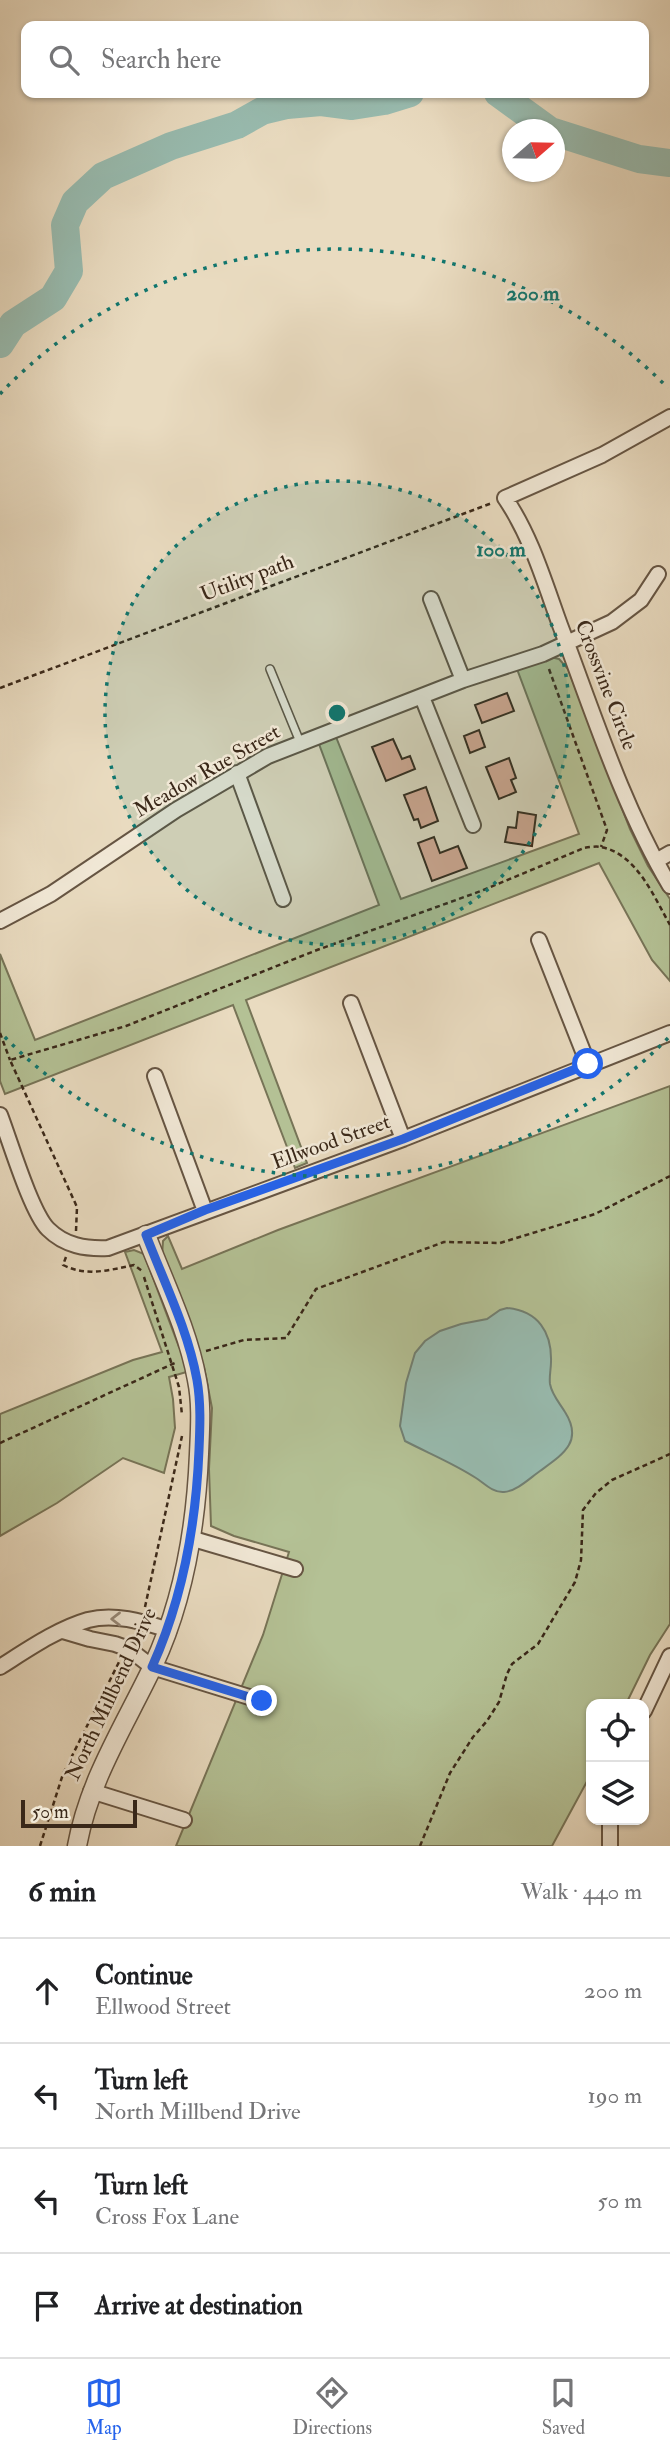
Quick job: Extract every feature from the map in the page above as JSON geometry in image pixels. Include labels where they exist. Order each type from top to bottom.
[{"type":"street","points":[[505,498],[602,455],[670,417]]},
{"type":"street","name":"Crossvine Circle","points":[[505,498],[527,536],[615,769],[656,862],[670,886]]},
{"type":"street","name":"Meadow Rue Street","points":[[0,921],[51,894],[166,816],[268,756],[463,680],[543,653],[612,622],[641,600],[658,573]]},
{"type":"street","points":[[430,599],[463,680]]},
{"type":"street","points":[[422,697],[473,825]]},
{"type":"street","points":[[237,774],[283,899]]},
{"type":"street","points":[[656,862],[670,853]]},
{"type":"street","points":[[539,940],[588,1064]]},
{"type":"street","points":[[352,1003],[403,1139]]},
{"type":"street","name":"Ellwood Street","points":[[69,1244],[88,1249],[108,1248],[146,1235],[205,1210],[403,1139],[670,1033]]},
{"type":"street","points":[[155,1076],[205,1210]]},
{"type":"street","points":[[0,1115],[36,1208],[48,1229],[69,1244]]},
{"type":"street","name":"North Millbend Drive","points":[[77,1846],[91,1791],[169,1630],[184,1576],[198,1485],[201,1420],[197,1381],[191,1355],[146,1235]]},
{"type":"street","points":[[190,1538],[295,1569]]},
{"type":"street","points":[[0,1667],[63,1631],[89,1620],[140,1620],[169,1630]]},
{"type":"street","points":[[63,1631],[129,1649],[152,1667],[262,1701]]},
{"type":"street","points":[[649,1700],[670,1656]]},
{"type":"street","points":[[91,1791],[184,1820]]},
{"type":"street","points":[[610,1825],[610,1846]]},
{"type":"lane","points":[[270,669],[300,742]]},
{"type":"path","name":"Utility path","points":[[0,688],[505,498]]},
{"type":"path","points":[[543,653],[607,830],[601,846]]},
{"type":"path","points":[[10,1060],[126,1026],[317,950],[481,891],[584,848],[601,846],[621,856],[639,872],[670,925]]},
{"type":"path","points":[[0,1034],[77,1207],[76,1230],[63,1265],[75,1271],[100,1272],[134,1265],[141,1269],[179,1387],[183,1424]]},
{"type":"path","points":[[0,1443],[191,1355],[244,1340],[286,1338],[316,1289],[444,1242],[499,1243],[595,1214],[670,1176]]},
{"type":"path","points":[[140,1620],[147,1601],[182,1434]]},
{"type":"path","points":[[420,1846],[450,1773],[499,1702],[512,1664],[538,1644],[575,1582],[581,1560],[583,1510],[596,1493],[612,1480],[670,1454]]},
{"type":"path","points":[[40,1846],[63,1774],[122,1655],[129,1649]]},
{"type":"green space","points":[[550,657],[559,659],[568,669],[630,829],[648,866],[670,899],[670,981],[652,960],[599,863],[246,1000],[307,1163],[295,1168],[233,1005],[5,1094],[0,1081],[0,954],[35,1040],[379,905],[319,744],[336,737],[401,899],[579,834],[517,669]]},
{"type":"green space","points":[[670,1086],[670,1624],[650,1655],[628,1699],[586,1699],[586,1783],[552,1846],[176,1846],[263,1635],[289,1552],[234,1536],[211,1526],[209,1469],[212,1408],[204,1367],[169,1377],[175,1428],[164,1473],[123,1458],[57,1503],[0,1536],[0,1414],[133,1360],[162,1352],[125,1252],[134,1250],[144,1254],[179,1347],[195,1342],[162,1257],[163,1241],[168,1236],[182,1269],[278,1230]]},
{"type":"water","points":[[507,1308],[535,1318],[546,1333],[551,1351],[551,1388],[570,1422],[572,1432],[568,1447],[556,1459],[518,1487],[500,1492],[405,1441],[400,1426],[406,1383],[415,1353],[425,1341],[440,1331],[487,1319]]},
{"type":"building","points":[[507,693],[514,711],[482,723],[475,705]]},
{"type":"building","points":[[479,730],[485,747],[470,753],[464,736]]},
{"type":"building","points":[[393,739],[402,759],[410,756],[415,769],[386,781],[372,747]]},
{"type":"building","points":[[509,758],[516,778],[511,780],[516,792],[499,799],[486,767]]},
{"type":"building","points":[[426,787],[438,821],[421,828],[418,819],[414,820],[404,795]]},
{"type":"building","points":[[518,812],[536,815],[532,846],[505,842],[508,827],[516,828]]},
{"type":"building","points":[[434,837],[440,853],[458,846],[467,868],[432,881],[418,843]]},
{"type":"waterway","points":[[0,344],[13,324],[53,298],[69,271],[65,225],[75,202],[103,176],[171,146],[237,125],[262,111],[287,105],[321,102],[352,106],[394,98]]},
{"type":"waterway","points":[[505,98],[534,119]]},
{"type":"waterway","points":[[565,135],[639,159],[670,163]]},
{"type":"route","points":[[262,1701],[152,1667],[169,1630],[184,1576],[198,1485],[201,1420],[191,1355],[146,1235],[205,1210],[403,1139],[588,1064]]}]
